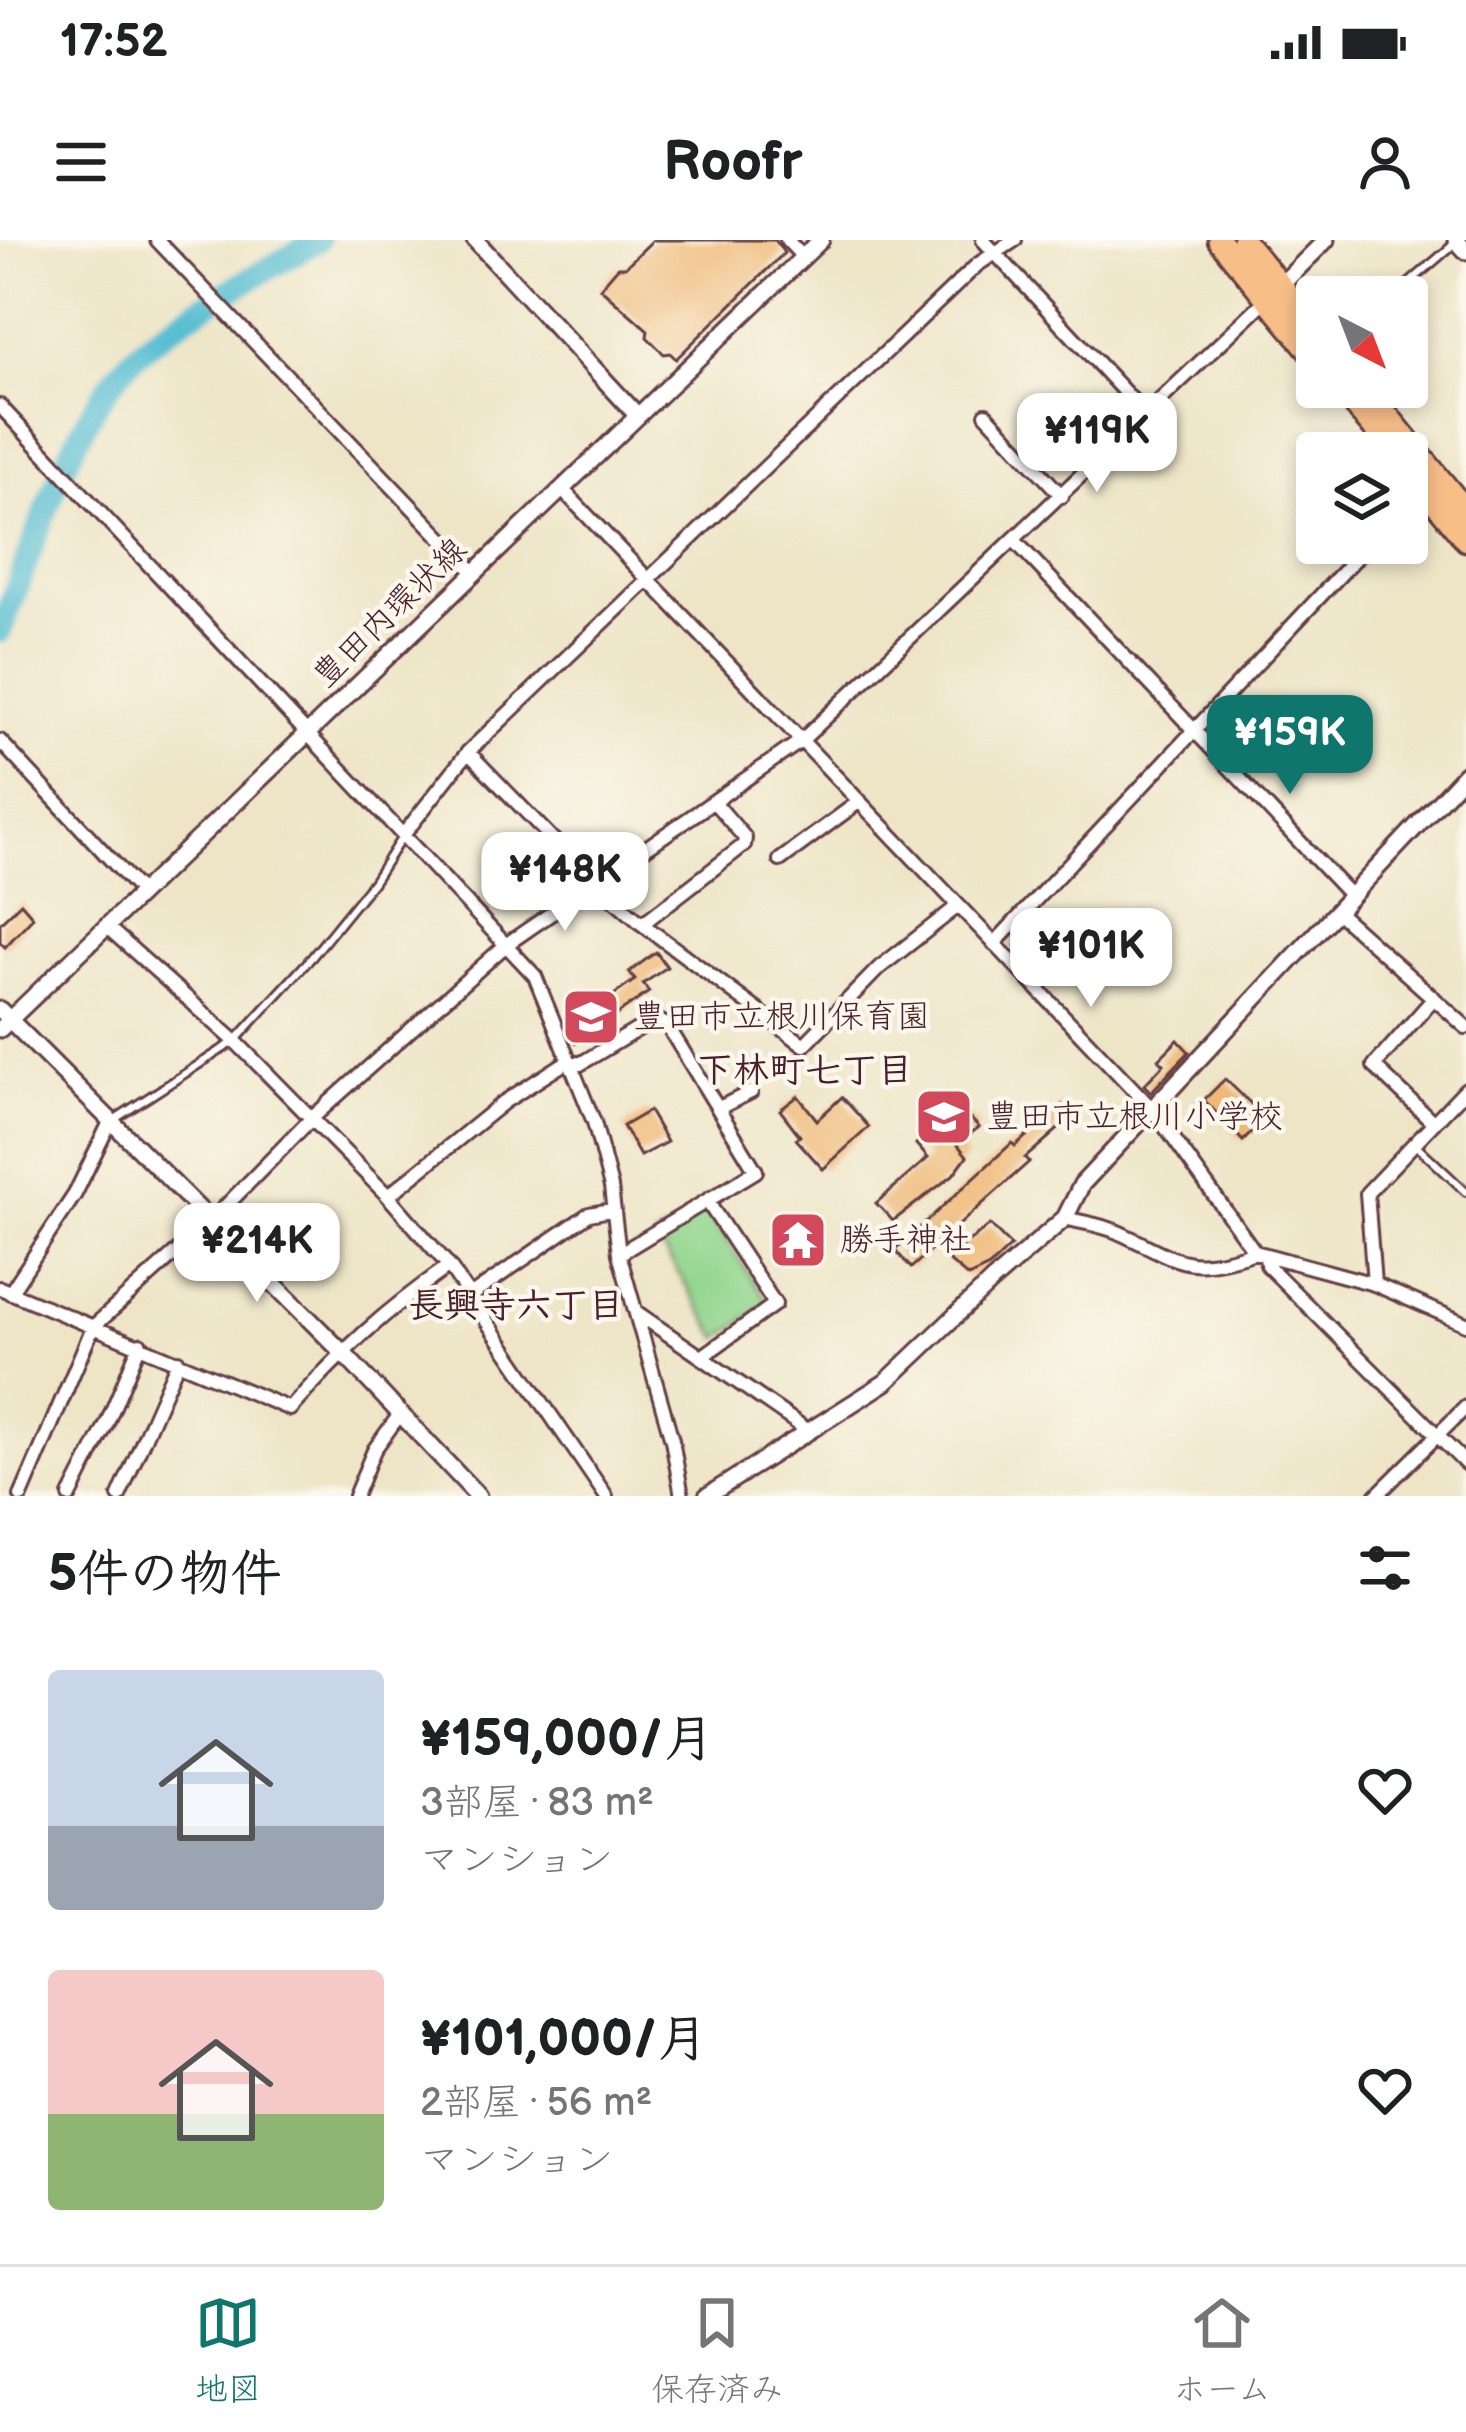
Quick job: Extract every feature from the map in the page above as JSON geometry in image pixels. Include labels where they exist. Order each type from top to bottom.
[{"type":"highway","points":[[1219,240],[1296,312]]},
{"type":"highway","points":[[1244,240],[1296,328]]},
{"type":"highway","points":[[1357,408],[1377,432]]},
{"type":"highway","points":[[1381,408],[1466,511]]},
{"type":"highway","points":[[1428,506],[1466,540]]},
{"type":"street","points":[[157,240],[475,573]]},
{"type":"street","points":[[475,240],[636,413]]},
{"type":"street","points":[[787,240],[803,257]]},
{"type":"street","name":"豊田内環状線","points":[[3,1020],[142,893],[821,240]]},
{"type":"street","points":[[983,240],[1146,415]]},
{"type":"street","points":[[404,834],[468,752],[646,578],[994,253],[1015,240]]},
{"type":"street","points":[[20,1496],[93,1327],[210,1222],[311,1119],[507,944],[801,741],[1325,240]]},
{"type":"street","points":[[1456,241],[1466,251]]},
{"type":"street","points":[[0,406],[535,976],[594,1122],[611,1187],[619,1254],[672,1440],[682,1496]]},
{"type":"street","points":[[986,415],[1062,496]]},
{"type":"street","points":[[562,489],[1153,1110],[1268,1265],[1466,1464]]},
{"type":"street","points":[[1015,541],[1352,896]]},
{"type":"street","points":[[994,944],[1350,564]]},
{"type":"street","points":[[0,740],[142,893]]},
{"type":"street","points":[[468,752],[595,883],[804,1046],[879,968],[958,906]]},
{"type":"street","points":[[707,1496],[886,1382],[1065,1218],[1082,1184],[1466,773]]},
{"type":"street","points":[[780,860],[860,801]]},
{"type":"street","points":[[642,924],[744,845],[745,838],[715,803]]},
{"type":"street","points":[[1337,912],[1466,1027]]},
{"type":"street","points":[[106,926],[235,1041],[388,1196],[449,1266],[606,1496]]},
{"type":"street","points":[[1434,998],[1374,1066],[1434,1123]]},
{"type":"street","points":[[388,1196],[504,1102],[568,1061],[580,1064],[656,1019],[667,1025],[756,1171],[619,1254]]},
{"type":"street","points":[[3,1020],[340,1351],[478,1496]]},
{"type":"street","points":[[1374,1284],[1367,1193],[1466,1089]]},
{"type":"street","points":[[719,1108],[751,1092]]},
{"type":"street","points":[[110,1122],[75,1194],[5,1290],[290,1409],[340,1351],[449,1266]]},
{"type":"street","points":[[703,1356],[775,1304],[707,1201]]},
{"type":"street","points":[[470,1296],[589,1214],[611,1210]]},
{"type":"street","points":[[1065,1218],[1113,1230],[1185,1264],[1260,1254],[1307,1263],[1374,1284],[1466,1324]]},
{"type":"street","points":[[635,1312],[810,1432]]},
{"type":"street","points":[[70,1496],[140,1344]]},
{"type":"street","points":[[119,1496],[178,1361]]},
{"type":"street","points":[[1376,1496],[1466,1407]]},
{"type":"street","points":[[355,1496],[374,1450],[400,1414]]},
{"type":"lane","points":[[1417,276],[1456,241]]},
{"type":"lane","points":[[110,1122],[235,1041],[373,882],[404,834]]},
{"type":"lane","points":[[1413,1142],[1466,1192]]},
{"type":"green space","points":[[702,1209],[766,1300],[719,1338],[656,1237]]},
{"type":"building","points":[[653,240],[775,240],[784,253],[676,359],[664,354],[647,337],[648,330],[600,288]]},
{"type":"building","points":[[21,903],[33,917],[5,947],[0,942],[0,923]]},
{"type":"building","points":[[656,952],[667,967],[643,984],[649,992],[576,1043],[567,1028],[635,980],[629,972]]},
{"type":"building","points":[[1178,1040],[1189,1052],[1151,1092],[1144,1085],[1164,1064],[1159,1059]]},
{"type":"building","points":[[1225,1079],[1266,1118],[1243,1141],[1204,1100]]},
{"type":"building","points":[[798,1096],[817,1120],[842,1097],[869,1127],[823,1169],[796,1139],[800,1136],[780,1110]]},
{"type":"building","points":[[957,1105],[979,1127],[957,1144],[967,1156],[953,1175],[893,1221],[876,1203],[928,1158],[916,1144]]},
{"type":"building","points":[[1062,1105],[1072,1117],[911,1268],[895,1250],[1012,1143],[1015,1146]]},
{"type":"building","points":[[649,1111],[667,1142],[640,1156],[623,1126]]},
{"type":"building","points":[[990,1225],[1011,1246],[989,1267],[968,1277],[947,1259]]},
{"type":"waterway","points":[[0,631],[72,451],[110,385],[132,359],[172,327],[318,240]]},
{"type":"place","name":"豊田市立根川保育園","points":[[591,1017]]},
{"type":"place","name":"豊田市立根川小学校","points":[[944,1117]]},
{"type":"place","name":"勝手神社","points":[[798,1240]]},
{"type":"district","name":"下林町七丁目","points":[[805,1071]]},
{"type":"district","name":"長興寺六丁目","points":[[516,1306]]}]
